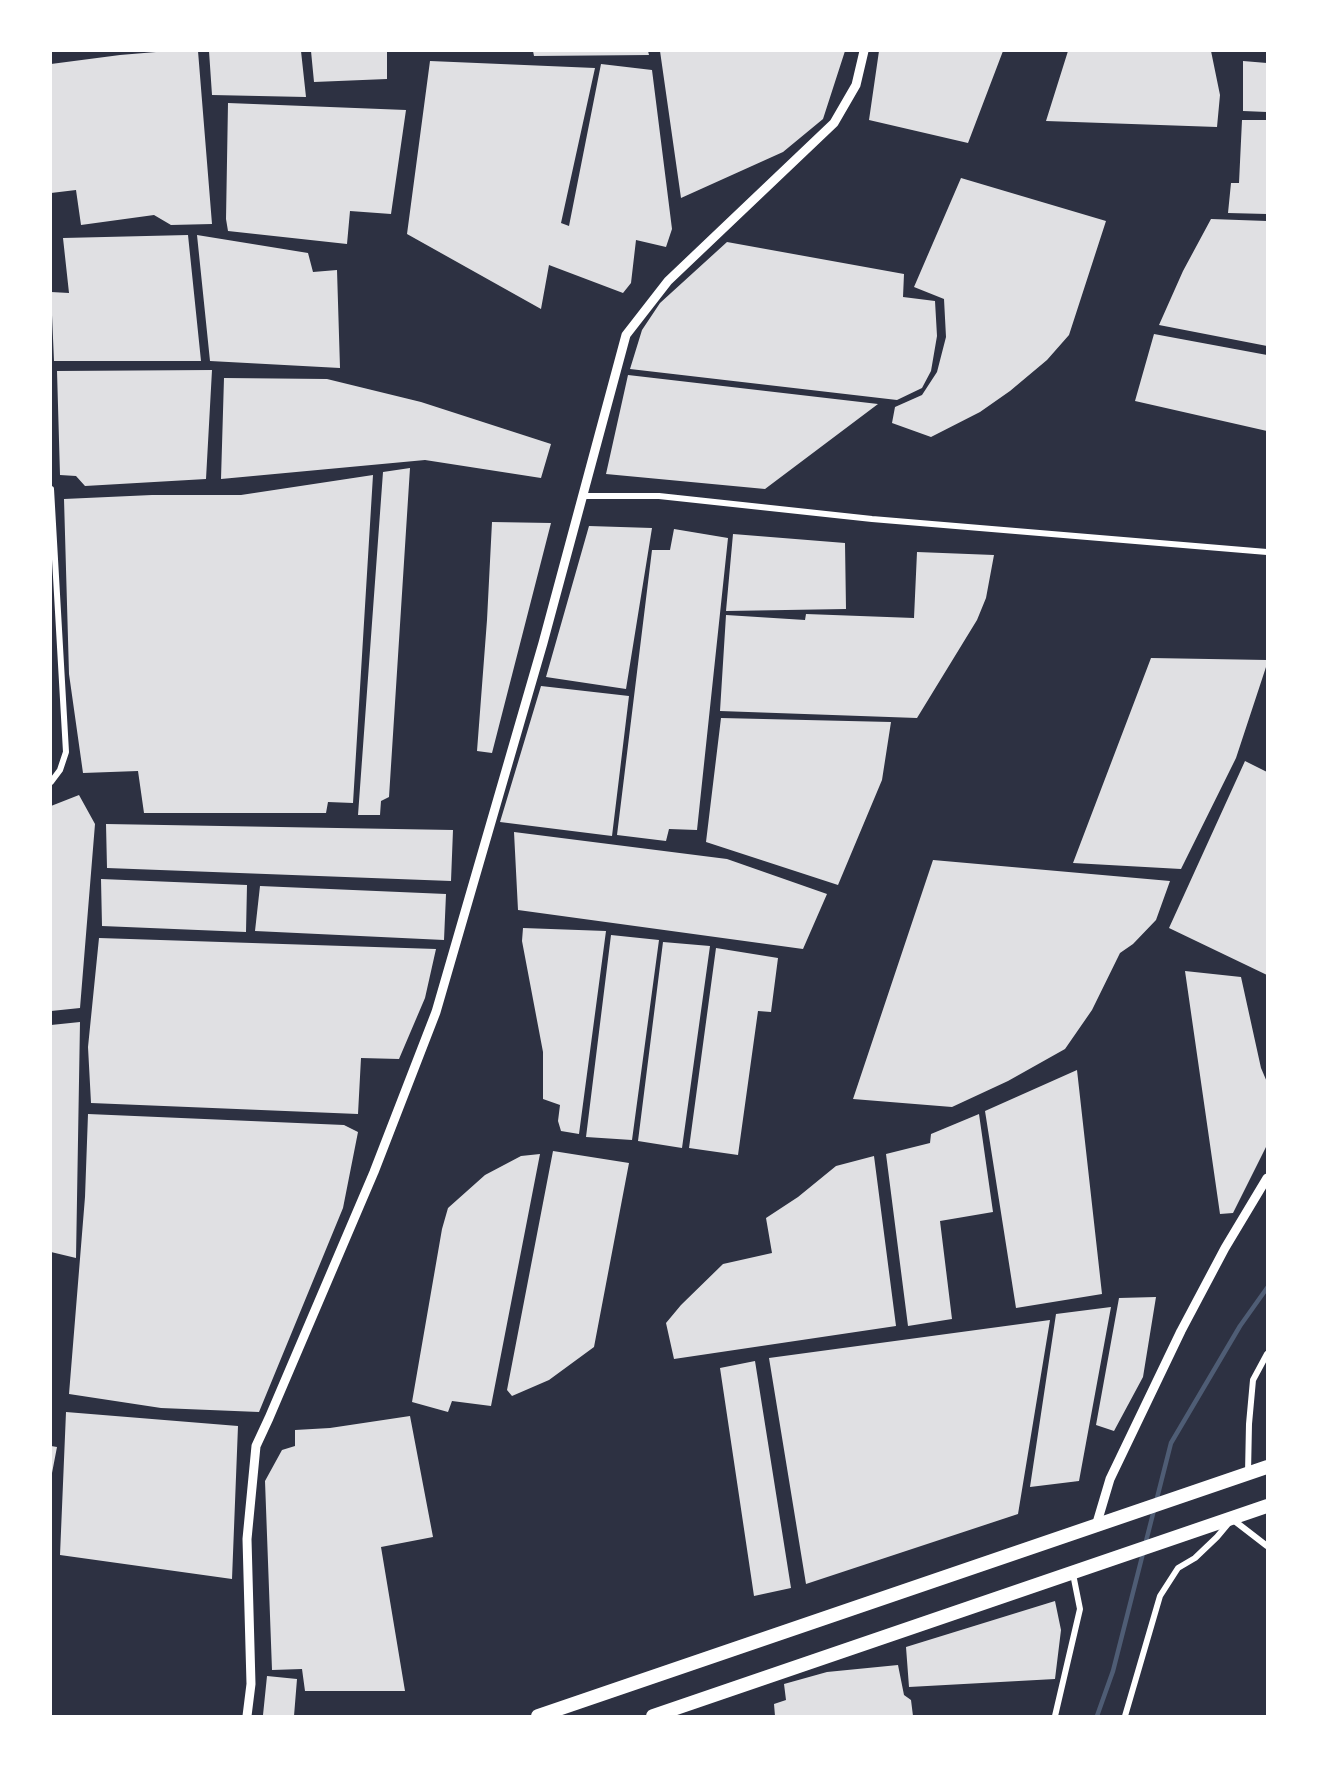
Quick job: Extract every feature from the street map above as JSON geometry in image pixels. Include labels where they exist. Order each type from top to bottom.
[{"type":"highway","points":[[538,1716],[1267,1467]]},
{"type":"highway","points":[[653,1716],[1267,1506]]},
{"type":"street","points":[[247,1716],[251,1684],[247,1539],[256,1446],[369,1183],[436,1012],[543,643],[626,335],[668,281],[834,123],[856,85],[864,51]]},
{"type":"street","points":[[51,489],[66,752],[60,770],[51,782]]},
{"type":"street","points":[[582,496],[659,496],[872,519],[1267,552]]},
{"type":"street","points":[[1095,1526],[1110,1479],[1181,1331],[1225,1248],[1267,1178]]},
{"type":"street","points":[[1248,1473],[1253,1380],[1267,1354]]},
{"type":"street","points":[[1125,1716],[1160,1596],[1178,1569],[1195,1558],[1218,1537],[1232,1519],[1267,1546]]},
{"type":"street","points":[[1055,1716],[1080,1609],[1073,1574]]},
{"type":"building","points":[[168,51],[198,51],[212,224],[171,225],[154,215],[81,225],[76,190],[51,193],[51,64]]},
{"type":"building","points":[[209,51],[301,51],[306,97],[212,95]]},
{"type":"building","points":[[311,51],[387,51],[387,79],[314,82]]},
{"type":"building","points":[[533,51],[648,51],[649,55],[534,56]]},
{"type":"building","points":[[660,51],[845,51],[823,119],[783,152],[681,198]]},
{"type":"building","points":[[879,51],[1003,51],[968,143],[869,120]]},
{"type":"building","points":[[1068,51],[1211,51],[1220,95],[1217,127],[1046,121]]},
{"type":"building","points":[[430,61],[595,68],[561,223],[569,226],[601,64],[652,70],[672,229],[666,247],[636,240],[631,283],[623,293],[549,265],[541,309],[407,234]]},
{"type":"building","points":[[1243,61],[1267,63],[1267,112],[1243,111]]},
{"type":"building","points":[[228,103],[406,110],[391,214],[350,211],[347,244],[228,231],[226,219]]},
{"type":"building","points":[[1242,120],[1267,120],[1267,214],[1228,213],[1231,183],[1239,183]]},
{"type":"building","points":[[961,178],[1106,221],[1069,335],[1047,360],[1010,391],[980,412],[931,437],[892,423],[895,407],[922,395],[937,372],[946,337],[944,299],[914,287]]},
{"type":"building","points":[[1211,219],[1267,221],[1267,346],[1159,325],[1183,271]]},
{"type":"building","points":[[188,235],[201,361],[54,361],[51,292],[69,293],[63,238]]},
{"type":"building","points":[[197,235],[308,253],[313,272],[337,270],[340,368],[210,361]]},
{"type":"building","points":[[727,242],[904,274],[903,297],[935,301],[937,336],[931,371],[922,388],[897,400],[630,369],[642,330],[660,303]]},
{"type":"building","points":[[1154,334],[1267,355],[1267,431],[1135,401]]},
{"type":"building","points":[[212,370],[206,479],[85,486],[76,476],[60,475],[57,371]]},
{"type":"building","points":[[628,375],[878,404],[765,489],[606,474]]},
{"type":"building","points":[[224,378],[327,379],[421,402],[551,444],[541,478],[425,460],[221,479]]},
{"type":"building","points":[[410,468],[389,797],[381,801],[380,815],[358,815],[383,472]]},
{"type":"building","points":[[373,475],[353,803],[328,802],[326,813],[144,813],[138,771],[83,773],[69,674],[64,499],[152,495],[241,495]]},
{"type":"building","points":[[492,522],[551,523],[492,753],[477,751]]},
{"type":"building","points":[[589,526],[652,528],[626,689],[546,677]]},
{"type":"building","points":[[674,529],[728,538],[697,830],[669,829],[666,841],[617,835],[652,550],[670,550]]},
{"type":"building","points":[[733,534],[845,543],[846,609],[726,611]]},
{"type":"building","points":[[917,552],[994,555],[986,598],[977,620],[917,718],[720,711],[726,615],[805,620],[806,614],[914,618]]},
{"type":"building","points":[[1151,658],[1267,660],[1267,664],[1236,758],[1181,869],[1073,863]]},
{"type":"building","points":[[541,686],[629,696],[612,836],[500,822]]},
{"type":"building","points":[[721,718],[891,722],[882,780],[838,885],[706,842]]},
{"type":"building","points":[[1245,761],[1267,772],[1267,975],[1169,928]]},
{"type":"building","points":[[79,795],[95,824],[80,1008],[51,1011],[51,806]]},
{"type":"building","points":[[106,824],[453,830],[451,881],[107,868]]},
{"type":"building","points":[[514,832],[727,859],[827,894],[803,949],[518,910]]},
{"type":"building","points":[[933,860],[1170,881],[1156,920],[1133,944],[1120,953],[1092,1010],[1065,1049],[1008,1081],[952,1107],[853,1099]]},
{"type":"building","points":[[101,879],[247,885],[246,932],[102,926]]},
{"type":"building","points":[[260,886],[446,894],[444,940],[255,931]]},
{"type":"building","points":[[523,928],[606,931],[579,1134],[561,1131],[558,1121],[560,1105],[543,1099],[543,1052],[522,941]]},
{"type":"building","points":[[611,935],[659,940],[632,1140],[586,1137]]},
{"type":"building","points":[[99,938],[436,949],[425,998],[399,1059],[361,1058],[358,1114],[91,1103],[88,1047]]},
{"type":"building","points":[[663,942],[710,946],[682,1148],[638,1141]]},
{"type":"building","points":[[716,948],[778,958],[771,1012],[758,1011],[738,1155],[689,1148]]},
{"type":"building","points":[[1185,971],[1241,977],[1261,1068],[1267,1082],[1267,1145],[1233,1213],[1220,1214]]},
{"type":"building","points":[[80,1022],[76,1258],[51,1252],[51,1025]]},
{"type":"building","points":[[1077,1070],[1102,1294],[1016,1308],[985,1111]]},
{"type":"building","points":[[88,1114],[344,1125],[358,1132],[343,1208],[259,1412],[161,1408],[69,1394],[85,1197]]},
{"type":"building","points":[[979,1114],[993,1212],[940,1221],[952,1319],[908,1326],[886,1154],[930,1143],[931,1134]]},
{"type":"building","points":[[553,1151],[629,1163],[594,1347],[549,1380],[512,1396],[507,1390]]},
{"type":"building","points":[[540,1154],[491,1406],[452,1401],[448,1412],[412,1402],[442,1229],[448,1208],[485,1175],[521,1156]]},
{"type":"building","points":[[874,1156],[896,1326],[674,1359],[666,1323],[723,1264],[772,1253],[766,1218],[798,1197],[836,1166]]},
{"type":"building","points":[[1156,1297],[1143,1377],[1114,1431],[1096,1425],[1119,1298]]},
{"type":"building","points":[[1111,1307],[1079,1481],[1030,1487],[1056,1314]]},
{"type":"building","points":[[1050,1320],[1018,1514],[806,1584],[769,1358]]},
{"type":"building","points":[[755,1361],[791,1588],[754,1596],[720,1368]]},
{"type":"building","points":[[66,1412],[238,1426],[232,1579],[60,1555]]},
{"type":"building","points":[[410,1416],[433,1537],[381,1547],[405,1691],[305,1691],[302,1669],[272,1670],[265,1481],[282,1450],[295,1446],[295,1430],[330,1428]]},
{"type":"building","points":[[51,1446],[57,1447],[52,1473],[51,1473]]},
{"type":"building","points":[[1055,1601],[1061,1630],[1055,1679],[909,1687],[906,1647]]},
{"type":"building","points":[[898,1665],[904,1695],[911,1700],[913,1716],[775,1716],[774,1704],[786,1700],[784,1684],[827,1672]]},
{"type":"building","points":[[267,1676],[297,1679],[294,1716],[263,1715]]},
{"type":"waterway","points":[[1097,1716],[1113,1671],[1171,1443],[1240,1326],[1267,1288]]}]
